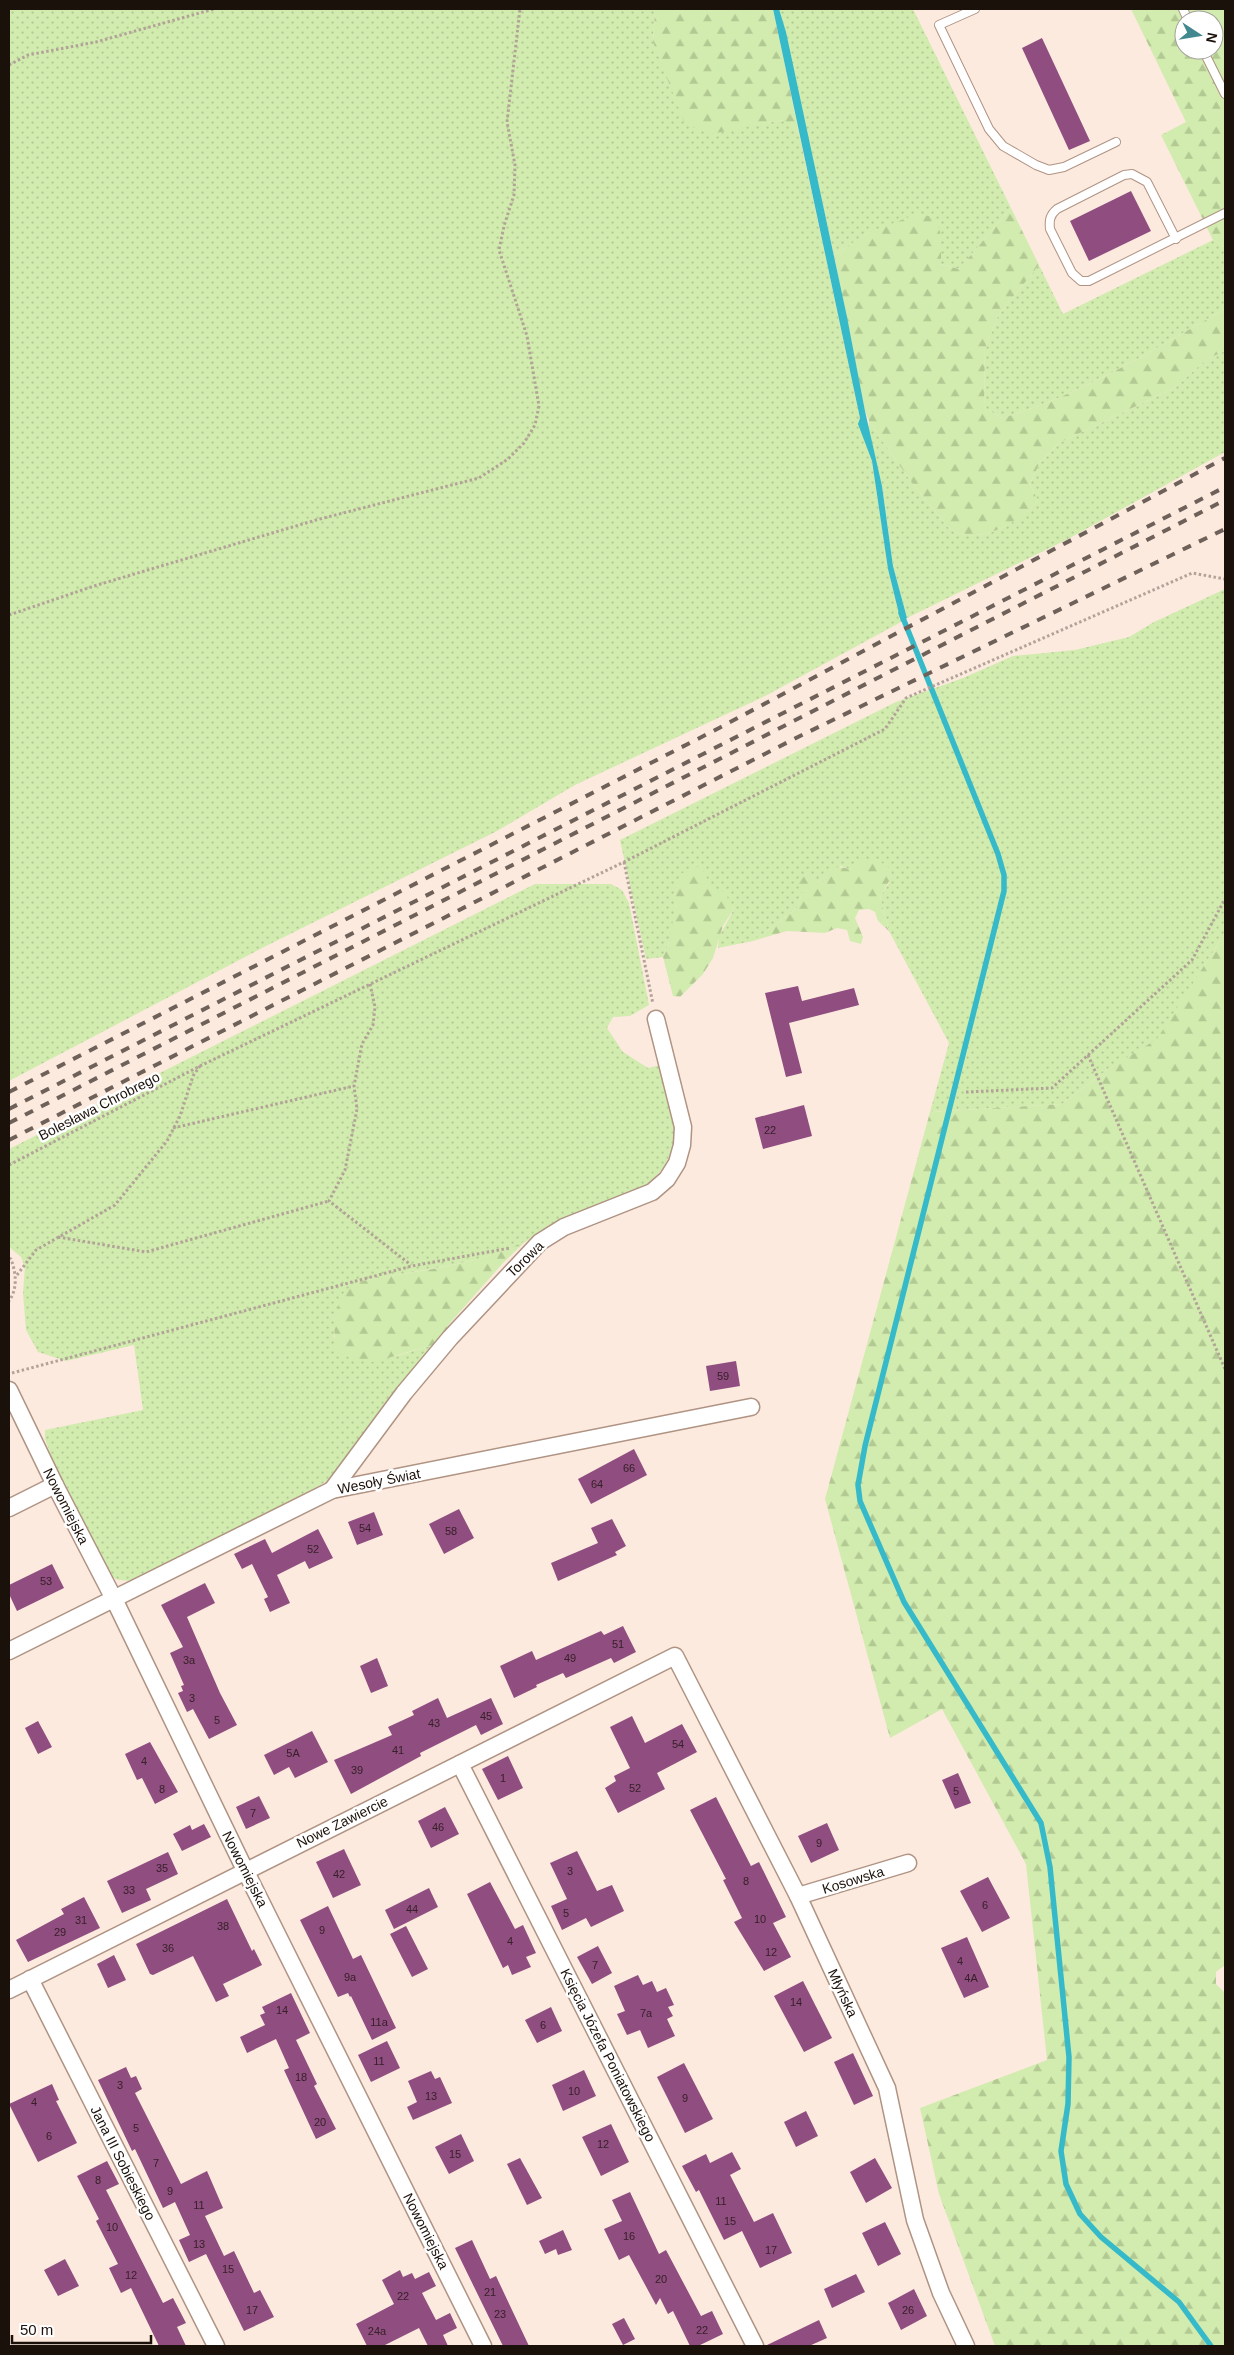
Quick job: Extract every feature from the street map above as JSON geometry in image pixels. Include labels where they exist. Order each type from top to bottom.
[{"type":"street","name":"Torowa","points":[[332,1490],[404,1392],[450,1338],[540,1242],[564,1228],[652,1192],[667,1179],[677,1163],[682,1145],[683,1127],[656,1019]]},
{"type":"street","name":"Nowomiejska","points":[[9,1390],[55,1486],[114,1599],[245,1870],[484,2346]]},
{"type":"street","name":"Wesoły Świat","points":[[9,1651],[332,1490],[751,1407]]},
{"type":"street","points":[[9,1508],[55,1486]]},
{"type":"street","name":"Nowe Zawiercie","points":[[9,1990],[675,1656]]},
{"type":"street","name":"Młyńska","points":[[675,1656],[798,1896],[887,2088],[915,2220],[941,2293],[966,2346]]},
{"type":"street","name":"Księcia Józefa Poniatowskiego","points":[[460,1764],[755,2346]]},
{"type":"street","name":"Kosowska","points":[[798,1896],[908,1863]]},
{"type":"street","name":"Jana III Sobieskiego","points":[[30,1979],[216,2346]]},
{"type":"lane","points":[[975,9],[938,26],[996,140],[1036,165],[1049,170],[1064,167],[1116,142]]},
{"type":"lane","points":[[1208,60],[1225,94]]},
{"type":"lane","points":[[1176,239],[1147,182],[1132,174],[1124,175],[1057,209],[1051,214],[1049,221],[1050,229],[1072,273],[1081,281],[1096,279],[1176,239],[1225,213]]},
{"type":"path","points":[[9,65],[28,55],[96,42],[214,9]]},
{"type":"path","points":[[9,614],[94,586],[316,520],[479,478],[508,459],[524,443],[535,425],[538,406],[527,336],[500,250],[504,226],[514,195],[515,165],[507,122],[520,9]]},
{"type":"path","name":"Bolesława Chrobrego","points":[[9,1165],[200,1066],[624,862],[885,729],[906,698],[1192,573],[1225,579]]},
{"type":"path","points":[[624,862],[656,1019]]},
{"type":"path","points":[[966,1092],[1052,1088],[1192,960],[1225,899]]},
{"type":"path","points":[[58,1237],[146,1252],[329,1202],[345,1170],[357,1109],[354,1086],[362,1044],[373,1025],[375,1007],[370,984]]},
{"type":"path","points":[[1088,1055],[1225,1369]]},
{"type":"path","points":[[9,1301],[13,1295],[17,1275],[36,1250],[115,1205],[167,1141],[180,1116],[193,1076],[200,1066]]},
{"type":"path","points":[[173,1128],[354,1086]]},
{"type":"path","points":[[329,1202],[412,1266]]},
{"type":"path","points":[[9,1373],[412,1266],[512,1247]]},
{"type":"path","points":[[9,1258],[17,1275]]},
{"type":"green space","points":[[9,9],[655,9],[653,42],[754,125],[784,120],[799,133],[860,418],[859,424],[872,461],[888,569],[901,622],[767,695],[575,785],[497,831],[264,947],[9,1081]]},
{"type":"green space","points":[[655,9],[773,9],[799,133],[783,120],[711,134],[685,124],[653,42]]},
{"type":"green space","points":[[779,9],[913,9],[1011,208],[959,269],[941,264],[941,235],[870,232],[834,255]]},
{"type":"green space","points":[[1131,9],[1225,9],[1225,247],[1213,240],[1161,135],[1186,122]]},
{"type":"green space","points":[[1011,208],[1039,265],[998,316],[985,349],[984,407],[1001,418],[1031,409],[1116,370],[1225,309],[1225,351],[1207,359],[1174,388],[1059,443],[1040,462],[1030,484],[1038,501],[1030,509],[1021,517],[999,529],[987,533],[964,535],[953,531],[943,522],[869,421],[865,411],[834,255],[870,232],[917,214],[935,217],[941,235],[941,264],[959,269]]},
{"type":"green space","points":[[1213,240],[1225,247],[1225,309],[1116,370],[1031,409],[1001,418],[984,407],[985,349],[998,316],[1039,265],[1063,314]]},
{"type":"green space","points":[[1225,351],[1225,452],[1068,539],[907,618],[893,566],[882,486],[868,431],[869,421],[909,478],[948,527],[964,535],[987,533],[999,529],[1020,517],[1038,501],[1030,484],[1040,462],[1059,443],[1174,388],[1207,359]]},
{"type":"green space","points":[[1225,589],[1225,933],[1157,1040],[1107,1070],[1062,1104],[930,1112],[949,1043],[889,931],[880,897],[889,883],[886,867],[876,859],[852,870],[841,866],[823,882],[816,881],[802,893],[797,908],[753,941],[718,948],[719,937],[735,907],[708,885],[677,882],[674,920],[667,948],[663,957],[646,959],[620,840],[896,702],[963,678],[1013,656],[1075,650],[1129,637],[1154,622]]},
{"type":"green space","points":[[876,859],[891,869],[892,876],[880,897],[889,931],[878,921],[875,912],[869,909],[859,910],[855,918],[863,937],[861,944],[850,941],[847,930],[837,928],[825,933],[787,931],[753,941],[797,908],[802,893],[797,882],[806,875],[816,881],[823,882],[823,873],[838,867],[852,870],[859,860]]},
{"type":"green space","points":[[699,867],[706,873],[708,885],[720,892],[726,891],[728,900],[735,907],[723,926],[713,958],[703,974],[680,997],[673,996],[663,957],[668,945],[675,910],[677,882],[681,874],[690,868]]},
{"type":"green space","points":[[535,884],[611,884],[622,890],[629,903],[649,1005],[630,1016],[613,1017],[607,1028],[623,1052],[648,1068],[661,1065],[671,1101],[675,1125],[672,1149],[667,1161],[659,1173],[634,1192],[620,1199],[560,1220],[511,1249],[456,1264],[361,1281],[346,1291],[336,1316],[334,1338],[396,1356],[436,1344],[338,1474],[317,1487],[131,1581],[111,1577],[52,1458],[45,1439],[45,1430],[143,1410],[134,1345],[66,1361],[38,1352],[26,1330],[23,1293],[25,1267],[21,1257],[9,1247],[9,1149]]},
{"type":"green space","points":[[1225,933],[1225,1965],[1216,1972],[1216,1984],[1225,1993],[1225,2346],[995,2346],[939,2194],[920,2108],[1047,2060],[1026,1864],[942,1709],[890,1738],[825,1499],[930,1112],[1062,1104],[1107,1070],[1157,1039]]},
{"type":"green space","points":[[528,1239],[503,1263],[450,1323],[436,1344],[374,1362],[355,1360],[337,1352],[334,1329],[338,1306],[345,1292],[361,1281],[470,1261],[511,1248]]},
{"type":"water","points":[[773,9],[779,9],[786,32],[847,317],[882,486],[893,566],[907,618],[901,622],[888,569],[872,461],[858,424],[860,418]]},
{"type":"building","points":[[1042,38],[1090,141],[1069,150],[1022,48]]},
{"type":"building","points":[[1131,191],[1151,231],[1089,261],[1070,221]]},
{"type":"building","points":[[798,986],[802,1001],[854,988],[859,1005],[789,1023],[802,1073],[786,1077],[765,993]]},
{"type":"building","points":[[804,1105],[812,1136],[763,1149],[755,1118]]},
{"type":"building","points":[[736,1361],[740,1386],[710,1391],[706,1366]]},
{"type":"building","points":[[634,1449],[647,1475],[591,1504],[578,1479]]},
{"type":"building","points":[[459,1509],[474,1538],[444,1554],[429,1524]]},
{"type":"building","points":[[374,1512],[383,1535],[357,1545],[348,1522]]},
{"type":"building","points":[[612,1519],[626,1546],[615,1552],[617,1555],[558,1581],[551,1563],[598,1543],[591,1528]]},
{"type":"building","points":[[318,1529],[333,1558],[309,1569],[305,1561],[277,1575],[290,1603],[270,1612],[264,1599],[268,1597],[252,1564],[242,1569],[234,1554],[265,1539],[272,1553]]},
{"type":"building","points":[[52,1564],[64,1588],[17,1611],[9,1594],[9,1585]]},
{"type":"building","points":[[205,1583],[215,1603],[187,1617],[220,1693],[237,1725],[209,1739],[193,1709],[187,1712],[178,1693],[183,1691],[181,1686],[184,1685],[170,1653],[183,1647],[161,1605]]},
{"type":"building","points":[[623,1626],[636,1652],[614,1663],[611,1658],[566,1678],[563,1673],[536,1685],[537,1687],[514,1698],[500,1666],[532,1651],[536,1660],[601,1631],[604,1635]]},
{"type":"building","points":[[377,1658],[388,1686],[371,1693],[360,1666]]},
{"type":"building","points":[[438,1698],[447,1718],[491,1698],[503,1724],[481,1735],[476,1725],[420,1753],[421,1756],[351,1794],[334,1760],[392,1735],[388,1727],[414,1715],[412,1711]]},
{"type":"building","points":[[632,1716],[645,1743],[682,1724],[697,1752],[657,1773],[665,1789],[618,1813],[605,1788],[616,1781],[614,1776],[630,1768],[610,1727]]},
{"type":"building","points":[[38,1721],[52,1747],[38,1754],[25,1728]]},
{"type":"building","points":[[312,1731],[328,1762],[295,1778],[289,1767],[274,1775],[264,1755]]},
{"type":"building","points":[[150,1742],[178,1792],[155,1804],[142,1778],[137,1780],[125,1754]]},
{"type":"building","points":[[508,1756],[523,1788],[498,1800],[482,1769]]},
{"type":"building","points":[[958,1773],[971,1803],[955,1809],[942,1780]]},
{"type":"building","points":[[259,1796],[270,1818],[246,1829],[236,1807]]},
{"type":"building","points":[[716,1797],[751,1866],[759,1862],[786,1917],[773,1923],[791,1957],[764,1971],[734,1922],[742,1918],[723,1880],[726,1879],[690,1810]]},
{"type":"building","points":[[445,1807],[459,1834],[431,1848],[418,1821]]},
{"type":"building","points":[[827,1823],[839,1850],[811,1863],[798,1836]]},
{"type":"building","points":[[204,1824],[211,1837],[182,1851],[173,1834],[190,1825],[192,1830]]},
{"type":"building","points":[[344,1849],[361,1885],[333,1898],[316,1862]]},
{"type":"building","points":[[577,1851],[597,1891],[612,1885],[624,1911],[591,1927],[586,1918],[562,1930],[551,1906],[567,1899],[550,1863]]},
{"type":"building","points":[[168,1852],[178,1874],[146,1889],[151,1900],[122,1913],[107,1881]]},
{"type":"building","points":[[988,1877],[1010,1918],[982,1932],[960,1891]]},
{"type":"building","points":[[490,1882],[515,1929],[523,1925],[536,1953],[526,1957],[531,1967],[512,1975],[508,1965],[503,1968],[467,1894]]},
{"type":"building","points":[[429,1888],[438,1907],[394,1929],[385,1910]]},
{"type":"building","points":[[84,1897],[100,1928],[28,1962],[16,1940],[64,1914],[61,1909]]},
{"type":"building","points":[[227,1899],[252,1951],[254,1949],[262,1965],[223,1984],[229,1996],[216,2002],[193,1956],[153,1975],[150,1974],[136,1944]]},
{"type":"building","points":[[328,1906],[353,1959],[361,1955],[396,2028],[372,2040],[351,1996],[348,1993],[338,1997],[300,1920]]},
{"type":"building","points":[[406,1926],[428,1969],[412,1977],[390,1934]]},
{"type":"building","points":[[967,1937],[989,1987],[964,1998],[941,1948]]},
{"type":"building","points":[[598,1946],[612,1973],[592,1984],[577,1957]]},
{"type":"building","points":[[114,1955],[126,1980],[108,1988],[97,1964]]},
{"type":"building","points":[[638,1975],[643,1985],[652,1981],[657,1992],[666,1988],[674,2005],[668,2007],[673,2016],[667,2019],[675,2036],[648,2048],[640,2030],[627,2035],[617,2014],[625,2011],[614,1986]]},
{"type":"building","points":[[803,1981],[832,2038],[804,2052],[774,1996]]},
{"type":"building","points":[[291,1993],[310,2033],[296,2040],[317,2084],[314,2086],[336,2129],[316,2139],[284,2070],[289,2068],[276,2039],[247,2053],[240,2037],[265,2025],[260,2015],[265,2013],[262,2007]]},
{"type":"building","points":[[551,2007],[562,2031],[537,2043],[525,2020]]},
{"type":"building","points":[[387,2041],[400,2068],[371,2082],[358,2055]]},
{"type":"building","points":[[853,2053],[873,2096],[854,2105],[834,2062]]},
{"type":"building","points":[[684,2063],[713,2119],[685,2133],[657,2077]]},
{"type":"building","points":[[126,2067],[131,2078],[136,2076],[142,2089],[135,2093],[181,2184],[207,2171],[223,2208],[205,2216],[224,2256],[234,2251],[254,2293],[260,2290],[274,2317],[244,2331],[206,2254],[189,2262],[179,2240],[190,2235],[175,2202],[163,2208],[135,2149],[132,2151],[98,2080]]},
{"type":"building","points":[[584,2070],[596,2096],[563,2111],[552,2085]]},
{"type":"building","points":[[431,2071],[435,2079],[440,2077],[452,2103],[413,2120],[407,2107],[417,2102],[408,2081]]},
{"type":"building","points":[[52,2084],[59,2100],[56,2101],[77,2143],[38,2162],[9,2104]]},
{"type":"building","points":[[806,2111],[818,2136],[796,2147],[784,2122]]},
{"type":"building","points":[[611,2124],[629,2162],[601,2176],[582,2137]]},
{"type":"building","points":[[461,2134],[474,2161],[449,2174],[435,2147]]},
{"type":"building","points":[[732,2152],[741,2169],[730,2175],[754,2222],[773,2213],[792,2253],[760,2268],[742,2231],[724,2240],[699,2190],[696,2192],[682,2166],[706,2154],[710,2163]]},
{"type":"building","points":[[520,2158],[542,2198],[527,2205],[507,2164]]},
{"type":"building","points":[[875,2158],[892,2188],[866,2203],[850,2172]]},
{"type":"building","points":[[107,2161],[119,2184],[106,2190],[163,2303],[173,2298],[186,2323],[177,2327],[186,2346],[159,2346],[131,2288],[121,2293],[109,2268],[118,2264],[96,2221],[99,2219],[77,2176]]},
{"type":"building","points":[[630,2192],[659,2254],[666,2250],[701,2316],[712,2311],[723,2334],[698,2346],[690,2346],[673,2311],[668,2314],[660,2298],[656,2305],[629,2255],[619,2260],[604,2229],[622,2221],[612,2200]]},
{"type":"building","points":[[885,2222],[901,2254],[878,2266],[862,2233]]},
{"type":"building","points":[[563,2230],[572,2250],[558,2255],[556,2249],[545,2254],[539,2241]]},
{"type":"building","points":[[472,2240],[490,2279],[496,2276],[529,2346],[503,2346],[455,2248]]},
{"type":"building","points":[[65,2259],[79,2286],[58,2296],[44,2270]]},
{"type":"building","points":[[400,2270],[403,2277],[412,2273],[415,2279],[429,2272],[436,2286],[422,2293],[436,2320],[450,2313],[457,2328],[443,2335],[448,2346],[428,2346],[419,2328],[383,2346],[367,2346],[356,2324],[394,2304],[382,2280]]},
{"type":"building","points":[[856,2274],[865,2292],[832,2308],[824,2289]]},
{"type":"building","points":[[914,2289],[927,2316],[901,2330],[888,2303]]},
{"type":"building","points":[[624,2318],[635,2339],[623,2345],[612,2324]]},
{"type":"building","points":[[819,2320],[827,2338],[809,2346],[765,2346]]},
{"type":"waterway","points":[[901,613],[998,854],[1004,875],[1004,891],[865,1446],[858,1485],[860,1501],[904,1602],[1041,1823],[1050,1867],[1069,2057],[1068,2104],[1061,2151],[1066,2184],[1080,2214],[1101,2237],[1179,2302],[1211,2346]]},
{"type":"railway","points":[[9,1092],[721,727],[1225,458]]},
{"type":"railway","points":[[9,1109],[1225,487]]},
{"type":"railway","points":[[9,1123],[1225,500]]},
{"type":"railway","points":[[9,1140],[798,737],[1225,529]]}]
